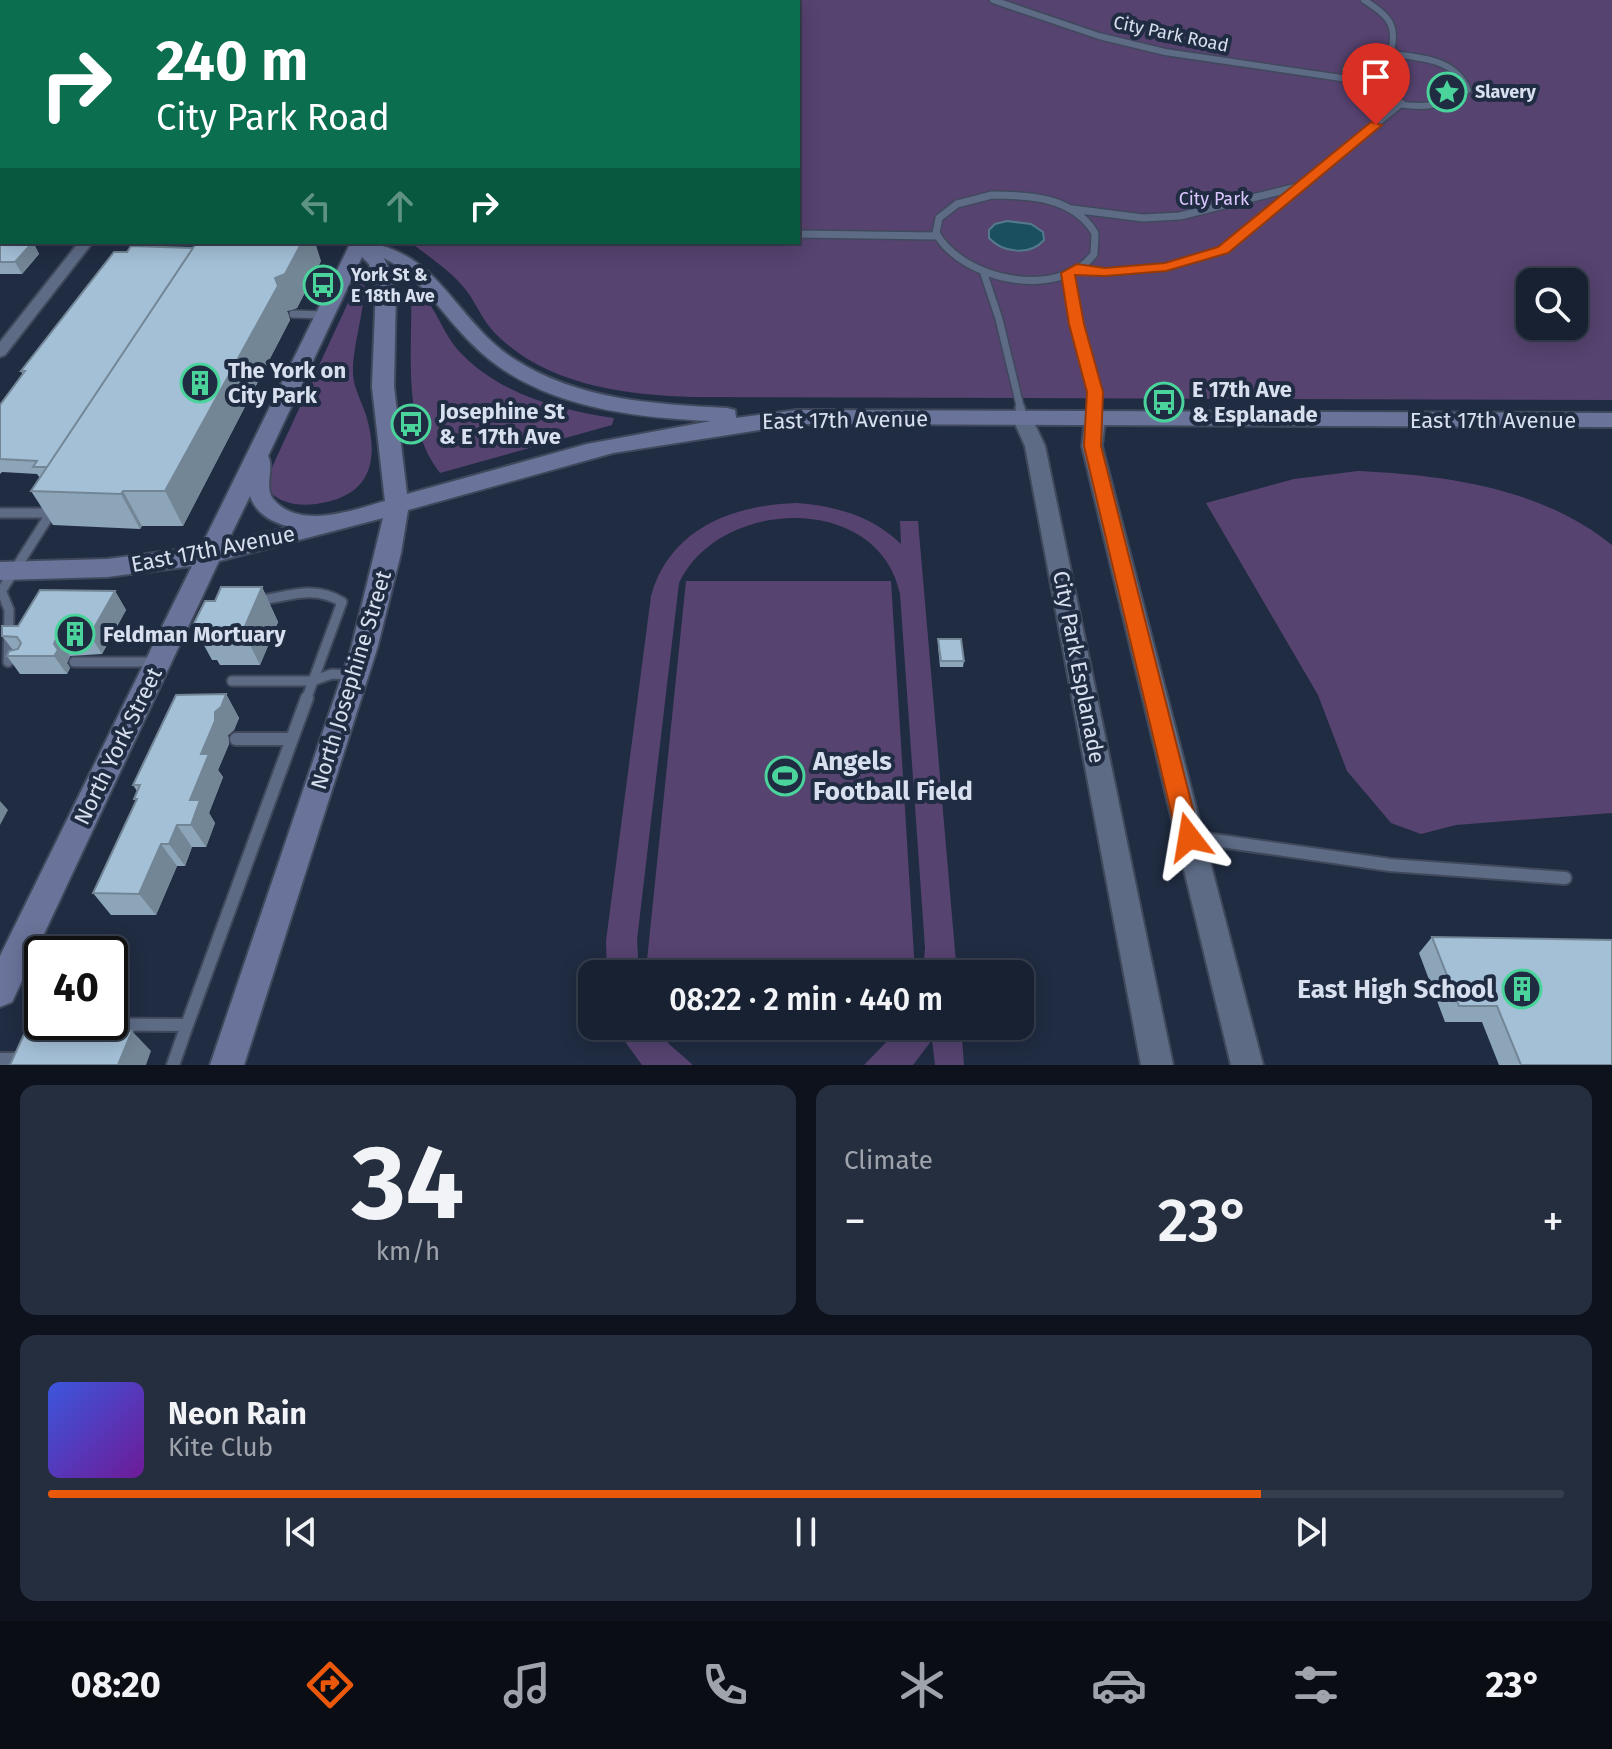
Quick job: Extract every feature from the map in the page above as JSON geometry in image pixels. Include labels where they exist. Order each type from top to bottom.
[{"type":"main road","name":"North York Street","points":[[0,991],[158,662],[191,605],[210,554],[357,244]]},
{"type":"main road","name":"North Josephine Street","points":[[227,1065],[355,675],[385,573],[397,506],[383,387],[386,286],[378,263],[360,244]]},
{"type":"main road","points":[[363,244],[410,265],[434,285],[492,352],[547,384],[602,402],[632,407],[689,413],[797,417]]},
{"type":"main road","name":"East 17th Avenue","points":[[4,581],[210,554],[328,525],[609,446],[703,429],[797,417],[1611,422]]},
{"type":"main road","points":[[265,439],[257,480],[264,504],[287,518],[328,525]]},
{"type":"street","points":[[0,352],[84,244]]},
{"type":"street","name":"City Park Esplanade","points":[[1023,419],[1035,446],[1157,1065]]},
{"type":"street","points":[[1095,420],[1092,446],[1247,1065]]},
{"type":"lane","name":"City Park Road","points":[[993,0],[1099,36],[1165,52],[1348,79],[1368,93],[1402,103],[1438,105],[1456,101],[1468,90],[1459,74],[1442,65],[1390,54]]},
{"type":"lane","points":[[1348,79],[1345,69],[1352,61],[1390,54],[1397,35],[1384,12],[1364,0]]},
{"type":"lane","points":[[1077,268],[1105,272],[1166,267],[1223,250],[1402,103]]},
{"type":"lane","points":[[936,236],[943,215],[958,204],[980,197],[1032,197],[1068,208],[1143,218],[1180,216],[1301,186]]},
{"type":"lane","points":[[936,236],[951,258],[984,274],[1028,280],[1068,273],[1092,256],[1097,242],[1086,220],[1068,208]]},
{"type":"lane","points":[[800,234],[936,236]]},
{"type":"lane","points":[[1068,273],[1076,324],[1095,392],[1095,420]]},
{"type":"lane","name":"City Park Esplanade","points":[[984,274],[999,319],[1023,419]]},
{"type":"lane","points":[[293,314],[325,315]]},
{"type":"lane","points":[[9,662],[9,610],[4,581],[59,500]]},
{"type":"lane","points":[[0,513],[50,513]]},
{"type":"lane","points":[[173,1065],[342,602],[328,592],[306,591],[244,602]]},
{"type":"lane","points":[[74,662],[158,662]]},
{"type":"lane","points":[[232,681],[312,681],[332,674],[355,675]]},
{"type":"lane","points":[[236,739],[291,739]]},
{"type":"lane","points":[[1189,837],[1214,838],[1390,865],[1565,878]]},
{"type":"lane","points":[[0,1059],[21,1062],[37,1024],[187,1025]]},
{"type":"green space","name":"City Park","points":[[800,0],[1612,0],[1612,400],[693,397],[640,393],[586,384],[536,364],[493,331],[460,283],[413,244],[800,244]]},
{"type":"green space","points":[[364,282],[353,374],[370,432],[371,462],[359,485],[349,494],[310,505],[285,502],[270,492],[268,476],[352,294],[357,284]]},
{"type":"green space","points":[[420,292],[457,349],[490,377],[550,404],[614,418],[612,425],[440,473],[419,432],[414,410],[411,293]]},
{"type":"green space","points":[[1358,471],[1425,476],[1491,488],[1555,510],[1612,545],[1612,813],[1456,825],[1421,834],[1391,823],[1347,771],[1318,695],[1206,503],[1294,479]]},
{"type":"green space","points":[[797,503],[853,514],[878,526],[901,544],[900,521],[918,521],[956,960],[924,960],[900,594],[886,561],[862,537],[831,523],[797,518],[761,522],[727,534],[699,555],[679,583],[637,940],[638,960],[607,960],[606,941],[651,596],[660,573],[673,553],[689,537],[728,515]]},
{"type":"green space","name":"Angels Football Field","points":[[686,581],[891,581],[914,960],[647,960]]},
{"type":"green space","points":[[625,1040],[666,1040],[693,1065],[642,1065]]},
{"type":"green space","points":[[888,1040],[932,1040],[913,1065],[864,1065]]},
{"type":"green space","points":[[932,1040],[962,1040],[964,1065],[935,1065]]},
{"type":"water","points":[[1007,221],[1031,224],[1043,232],[1044,240],[1031,249],[1016,251],[1002,247],[989,238],[989,230],[995,224]]},
{"type":"building","points":[[0,244],[31,244],[15,262],[0,262]]},
{"type":"building","name":"The York on City Park","points":[[196,244],[301,244],[285,274],[275,278],[278,286],[165,491],[123,491],[121,494],[31,491]]},
{"type":"building","points":[[131,246],[193,248],[47,467],[33,467],[37,461],[0,459],[0,405],[25,371],[21,371],[114,252],[127,252]]},
{"type":"building","points":[[221,587],[262,587],[243,631],[201,631],[203,625],[193,625],[205,601],[215,601]]},
{"type":"building","points":[[40,590],[115,591],[90,635],[57,637],[54,644],[58,650],[54,656],[7,656],[21,643],[17,637],[2,636],[2,626],[18,626]]},
{"type":"building","points":[[938,639],[961,639],[964,661],[941,661]]},
{"type":"building","points":[[226,694],[221,707],[215,712],[215,721],[201,754],[209,754],[190,800],[200,800],[191,825],[177,825],[169,844],[161,844],[139,894],[93,893],[137,799],[134,799],[140,785],[133,785],[176,695]]},
{"type":"building","name":"East High School","points":[[1432,937],[1612,940],[1612,1065],[1521,1065],[1497,1006],[1459,1006]]},
{"type":"building","points":[[128,1031],[132,1031],[118,1065],[10,1065],[24,1034],[24,1040],[128,1040]]},
{"type":"place","name":"Slavery","points":[[1447,92]]},
{"type":"place","name":"York St & E 18th Ave","points":[[323,285]]},
{"type":"place","name":"The York on City Park","points":[[200,383]]},
{"type":"place","name":"E 17th Ave & Esplanade","points":[[1164,402]]},
{"type":"place","name":"Josephine St & E 17th Ave","points":[[411,424]]},
{"type":"place","name":"Feldman Mortuary","points":[[75,634]]},
{"type":"place","name":"Angels Football Field","points":[[785,776]]},
{"type":"place","name":"East High School","points":[[1522,989]]},
{"type":"route","points":[[1189,837],[1092,446],[1095,392],[1076,324],[1068,273],[1077,268],[1105,272],[1166,267],[1223,250],[1376,125]]}]
